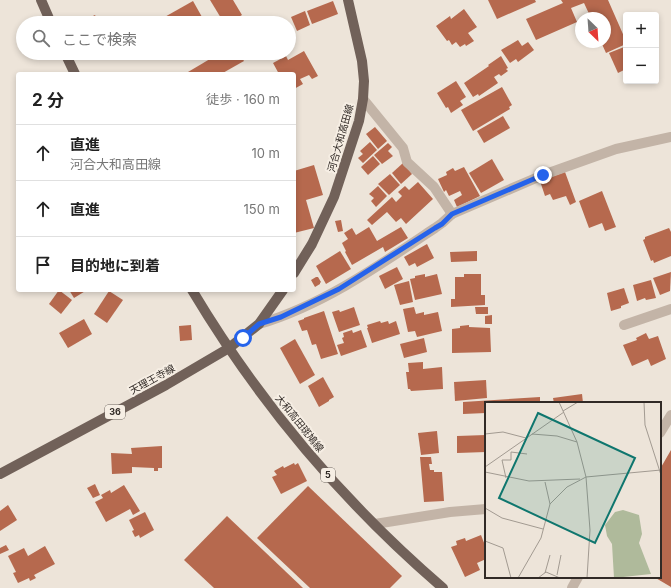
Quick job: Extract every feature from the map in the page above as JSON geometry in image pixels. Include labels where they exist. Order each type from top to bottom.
[{"type":"main road","points":[[41,0],[48,16]]},
{"type":"main road","name":"河合大和高田線","points":[[296,270],[312,244],[334,197],[359,121],[363,99],[364,81],[362,62],[348,0]]},
{"type":"main road","points":[[68,60],[74,72]]},
{"type":"main road","name":"大和高田斑鳩線","points":[[193,292],[229,348],[279,416],[315,460],[375,524],[443,588]]},
{"type":"main road","points":[[229,348],[259,324],[282,292]]},
{"type":"main road","name":"天理王寺線","points":[[0,474],[166,385],[229,348]]},
{"type":"street","points":[[363,99],[403,148],[407,162],[434,187],[452,214]]},
{"type":"street","points":[[259,324],[281,317],[339,289],[442,224],[452,214],[543,175],[616,149],[671,137]]},
{"type":"street","points":[[624,325],[671,309]]},
{"type":"street","points":[[661,431],[671,415]]},
{"type":"street","points":[[375,524],[450,512],[485,509]]},
{"type":"street","points":[[572,588],[577,578]]},
{"type":"building","points":[[210,0],[233,0],[242,15],[240,16],[220,16]]},
{"type":"building","points":[[488,0],[535,0],[536,2],[497,19]]},
{"type":"building","points":[[561,0],[608,0],[623,34],[623,45],[606,53],[604,48],[611,48],[611,12],[588,12],[584,3],[571,8],[575,17],[575,23],[536,40],[526,19],[563,3]]},
{"type":"building","points":[[193,1],[201,16],[166,16]]},
{"type":"building","points":[[333,1],[338,14],[312,24],[307,11]]},
{"type":"building","points":[[464,9],[477,27],[468,33],[474,41],[466,46],[465,44],[460,47],[456,42],[452,45],[449,40],[447,41],[436,26],[450,16],[451,19]]},
{"type":"building","points":[[305,11],[310,25],[297,31],[296,16],[293,16]]},
{"type":"building","points":[[518,40],[522,46],[528,42],[534,50],[518,62],[516,59],[510,63],[501,50]]},
{"type":"building","points":[[623,47],[623,70],[618,73],[609,53]]},
{"type":"building","points":[[304,51],[318,76],[312,79],[309,75],[300,79],[303,84],[296,88],[296,72],[278,72],[273,63],[279,60],[296,60],[296,56]]},
{"type":"building","points":[[501,56],[508,68],[506,69],[508,71],[501,76],[499,74],[494,77],[498,83],[479,96],[478,94],[473,97],[464,83]]},
{"type":"building","points":[[208,60],[244,61],[225,72],[188,72]]},
{"type":"building","points":[[456,81],[466,97],[460,101],[463,105],[451,113],[448,107],[446,108],[437,93]]},
{"type":"building","points":[[502,87],[512,105],[509,107],[510,109],[473,131],[461,110]]},
{"type":"building","points":[[503,116],[510,128],[484,143],[477,131]]},
{"type":"building","points":[[375,127],[387,141],[378,149],[366,134]]},
{"type":"building","points":[[370,142],[377,150],[363,163],[358,158],[363,154],[360,151]]},
{"type":"building","points":[[388,143],[392,147],[388,151],[393,156],[382,164],[374,155]]},
{"type":"building","points":[[373,156],[380,164],[368,175],[361,167]]},
{"type":"building","points":[[492,159],[504,180],[481,193],[469,173]]},
{"type":"building","points":[[403,163],[412,174],[401,184],[392,173]]},
{"type":"building","points":[[314,165],[323,195],[306,200],[314,228],[296,232],[296,170]]},
{"type":"building","points":[[464,167],[480,196],[457,207],[454,200],[462,195],[460,191],[449,196],[446,190],[444,192],[438,179],[447,175],[446,172],[453,168],[455,171]]},
{"type":"building","points":[[565,172],[576,202],[570,205],[566,196],[553,200],[550,194],[545,196],[540,181]]},
{"type":"building","points":[[390,174],[400,185],[389,195],[378,184]]},
{"type":"building","points":[[418,182],[433,199],[406,224],[401,218],[396,222],[387,212],[372,225],[367,220],[392,197],[396,202],[402,196],[398,192],[405,186],[409,190]]},
{"type":"building","points":[[378,186],[387,196],[376,207],[371,201],[374,198],[369,194]]},
{"type":"building","points":[[602,191],[616,227],[605,231],[602,223],[589,228],[579,201]]},
{"type":"building","points":[[341,220],[343,231],[338,232],[335,221]]},
{"type":"building","points":[[369,227],[377,241],[401,227],[408,238],[385,252],[383,247],[352,265],[342,243],[348,239],[344,233],[352,228],[356,235]]},
{"type":"building","points":[[669,228],[671,232],[671,256],[654,263],[653,260],[651,261],[643,240],[645,237]]},
{"type":"building","points":[[427,244],[434,258],[417,267],[415,263],[409,266],[404,257]]},
{"type":"building","points":[[340,251],[351,269],[326,284],[316,266]]},
{"type":"building","points":[[477,251],[477,261],[451,262],[450,252]]},
{"type":"building","points":[[397,267],[403,279],[385,289],[379,276]]},
{"type":"building","points":[[671,272],[670,291],[660,295],[653,278]]},
{"type":"building","points":[[425,274],[425,277],[437,274],[442,294],[415,300],[410,279],[415,278],[415,276]]},
{"type":"building","points":[[464,274],[481,274],[481,295],[485,295],[485,305],[451,307],[451,299],[455,299],[455,277],[464,277]]},
{"type":"building","points":[[318,277],[321,282],[315,287],[311,280]]},
{"type":"building","points":[[651,280],[656,298],[646,300],[645,298],[637,301],[633,285]]},
{"type":"building","points":[[409,281],[413,302],[400,305],[394,285]]},
{"type":"building","points":[[624,288],[629,303],[621,306],[621,308],[611,311],[607,293]]},
{"type":"building","points":[[58,292],[62,292],[72,300],[61,314],[49,304]]},
{"type":"building","points":[[70,292],[84,292],[74,298]]},
{"type":"building","points":[[108,292],[123,300],[107,323],[94,314]]},
{"type":"building","points":[[354,307],[360,325],[339,332],[332,312],[339,310],[340,312]]},
{"type":"building","points":[[414,307],[416,314],[424,312],[424,315],[438,312],[442,331],[417,337],[415,331],[408,332],[403,309]]},
{"type":"building","points":[[475,307],[488,307],[488,314],[476,314]]},
{"type":"building","points":[[324,311],[338,354],[321,359],[316,344],[312,345],[307,330],[302,331],[298,321]]},
{"type":"building","points":[[492,315],[492,324],[485,324],[485,316]]},
{"type":"building","points":[[84,319],[92,334],[68,348],[59,333]]},
{"type":"building","points":[[380,321],[381,323],[388,321],[389,324],[396,321],[400,334],[372,343],[367,325]]},
{"type":"building","points":[[191,325],[192,340],[180,341],[179,326]]},
{"type":"building","points":[[469,325],[469,327],[490,328],[491,352],[452,353],[452,329]]},
{"type":"building","points":[[352,330],[353,333],[361,330],[367,347],[341,356],[337,345],[344,343],[342,338],[344,337],[343,333]]},
{"type":"building","points":[[646,333],[649,339],[658,336],[666,359],[651,366],[648,359],[632,366],[623,345],[637,340],[636,338]]},
{"type":"building","points":[[424,338],[427,352],[404,358],[400,344]]},
{"type":"building","points":[[295,339],[315,375],[300,384],[280,348]]},
{"type":"building","points":[[423,362],[423,369],[442,367],[443,389],[411,391],[408,389],[406,372],[409,372],[408,363]]},
{"type":"building","points":[[323,377],[334,397],[319,407],[308,386]]},
{"type":"building","points":[[486,380],[487,398],[455,401],[454,382]]},
{"type":"building","points":[[582,394],[583,402],[554,402],[553,398]]},
{"type":"building","points":[[540,397],[540,402],[485,402],[485,413],[463,414],[463,402]]},
{"type":"building","points":[[437,431],[439,453],[421,455],[418,433]]},
{"type":"building","points":[[485,435],[485,452],[457,453],[457,436]]},
{"type":"building","points":[[162,446],[162,468],[158,468],[158,471],[154,471],[154,468],[132,467],[132,473],[112,474],[111,453],[132,454],[131,448]]},
{"type":"building","points":[[671,450],[671,587],[656,578],[661,578],[661,467]]},
{"type":"building","points":[[420,457],[431,457],[432,464],[429,464],[430,470],[434,470],[434,472],[442,472],[444,501],[424,502]]},
{"type":"building","points":[[294,463],[295,465],[298,463],[307,481],[281,494],[272,477],[277,475],[274,471],[283,466],[284,468]]},
{"type":"building","points":[[95,484],[100,495],[93,498],[87,488]]},
{"type":"building","points":[[124,485],[140,511],[133,515],[130,509],[106,522],[95,502],[103,498],[101,495],[110,490],[111,493]]},
{"type":"building","points":[[308,486],[402,576],[390,588],[310,588],[257,538]]},
{"type":"building","points":[[8,505],[17,520],[0,531],[0,511]]},
{"type":"building","points":[[145,512],[154,530],[140,538],[139,535],[135,537],[132,531],[134,530],[129,520]]},
{"type":"building","points":[[227,516],[303,588],[214,588],[184,560]]},
{"type":"building","points":[[481,535],[485,545],[485,559],[477,563],[480,570],[465,577],[451,547],[457,545],[456,541],[465,538],[466,541]]},
{"type":"building","points":[[6,545],[9,550],[0,554],[0,548]]},
{"type":"building","points":[[45,546],[55,564],[34,575],[36,578],[30,581],[29,578],[18,583],[13,573],[16,572],[8,556],[24,548],[28,556]]},
{"type":"route","points":[[243,338],[259,324],[281,317],[339,289],[442,224],[452,214],[543,175]]}]
